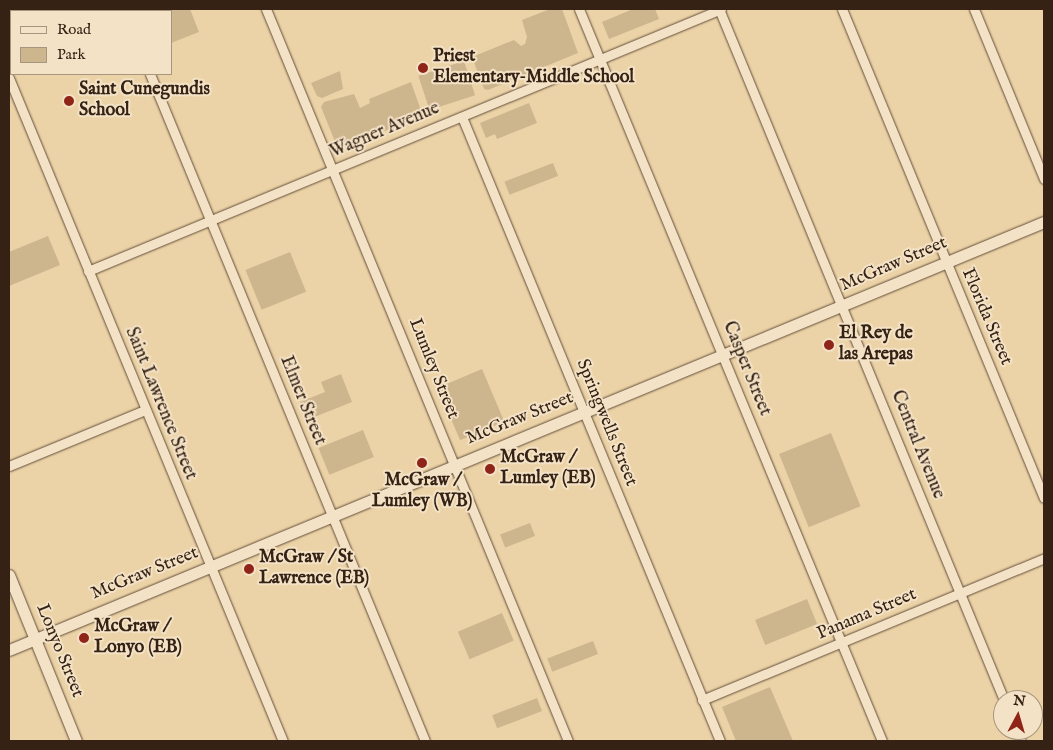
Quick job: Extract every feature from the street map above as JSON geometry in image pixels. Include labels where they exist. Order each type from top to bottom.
[{"type":"street","name":"Lumley Street","points":[[266,9],[568,741]]},
{"type":"street","name":"Casper Street","points":[[579,9],[882,741]]},
{"type":"street","name":"Wagner Avenue","points":[[88,271],[720,9]]},
{"type":"street","name":"Central Avenue","points":[[720,9],[1000,690]]},
{"type":"street","name":"Florida Street","points":[[842,9],[1044,498]]},
{"type":"street","points":[[974,9],[1044,179]]},
{"type":"street","name":"Elmer Street","points":[[150,75],[425,741]]},
{"type":"street","name":"Saint Lawrence Street","points":[[9,78],[283,741]]},
{"type":"street","name":"Springwells Street","points":[[462,116],[720,741]]},
{"type":"street","name":"McGraw Street","points":[[9,650],[1044,222]]},
{"type":"street","points":[[9,466],[145,410]]},
{"type":"street","name":"Panama Street","points":[[702,700],[1044,558]]},
{"type":"street","name":"Lonyo Street","points":[[9,575],[76,741]]},
{"type":"green space","points":[[141,9],[190,9],[199,32],[172,43],[172,10]]},
{"type":"green space","points":[[550,9],[562,9],[578,53],[488,90],[484,89],[472,57],[514,40],[521,46],[525,44],[527,37],[522,20]]},
{"type":"green space","points":[[633,9],[655,9],[659,19],[609,39],[602,22]]},
{"type":"green space","points":[[464,61],[475,95],[429,110],[418,76]]},
{"type":"green space","points":[[340,71],[343,89],[322,98],[317,96],[311,83]]},
{"type":"green space","points":[[411,82],[423,116],[338,149],[321,107],[324,102],[354,94],[360,108],[370,103],[369,99]]},
{"type":"green space","points":[[529,103],[537,123],[497,139],[495,134],[486,138],[480,123]]},
{"type":"green space","points":[[553,163],[558,176],[509,195],[504,182]]},
{"type":"green space","points":[[48,236],[60,265],[9,286],[9,252]]},
{"type":"green space","points":[[290,252],[306,292],[262,310],[245,270]]},
{"type":"green space","points":[[482,369],[504,421],[460,440],[438,388]]},
{"type":"green space","points":[[341,374],[352,402],[307,420],[300,402],[325,392],[321,382]]},
{"type":"green space","points":[[363,430],[374,457],[329,475],[318,448]]},
{"type":"green space","points":[[831,433],[861,506],[809,527],[779,454]]},
{"type":"green space","points":[[530,523],[535,536],[505,548],[500,534]]},
{"type":"green space","points":[[807,599],[817,624],[765,645],[755,620]]},
{"type":"green space","points":[[502,613],[514,641],[470,659],[458,632]]},
{"type":"green space","points":[[593,641],[598,654],[552,672],[547,659]]},
{"type":"green space","points":[[770,687],[793,741],[736,741],[722,707]]},
{"type":"green space","points":[[537,698],[542,711],[497,728],[492,715]]},
{"type":"place","name":"Priest Elementary‑Middle School","points":[[423,68]]},
{"type":"place","name":"Saint Cunegundis School","points":[[69,101]]},
{"type":"place","name":"El Rey de las Arepas","points":[[829,345]]},
{"type":"place","name":"McGraw / Lumley (WB)","points":[[422,463]]},
{"type":"place","name":"McGraw / Lumley (EB)","points":[[490,469]]},
{"type":"place","name":"McGraw / St Lawrence (EB)","points":[[249,569]]},
{"type":"place","name":"McGraw / Lonyo (EB)","points":[[84,638]]}]
